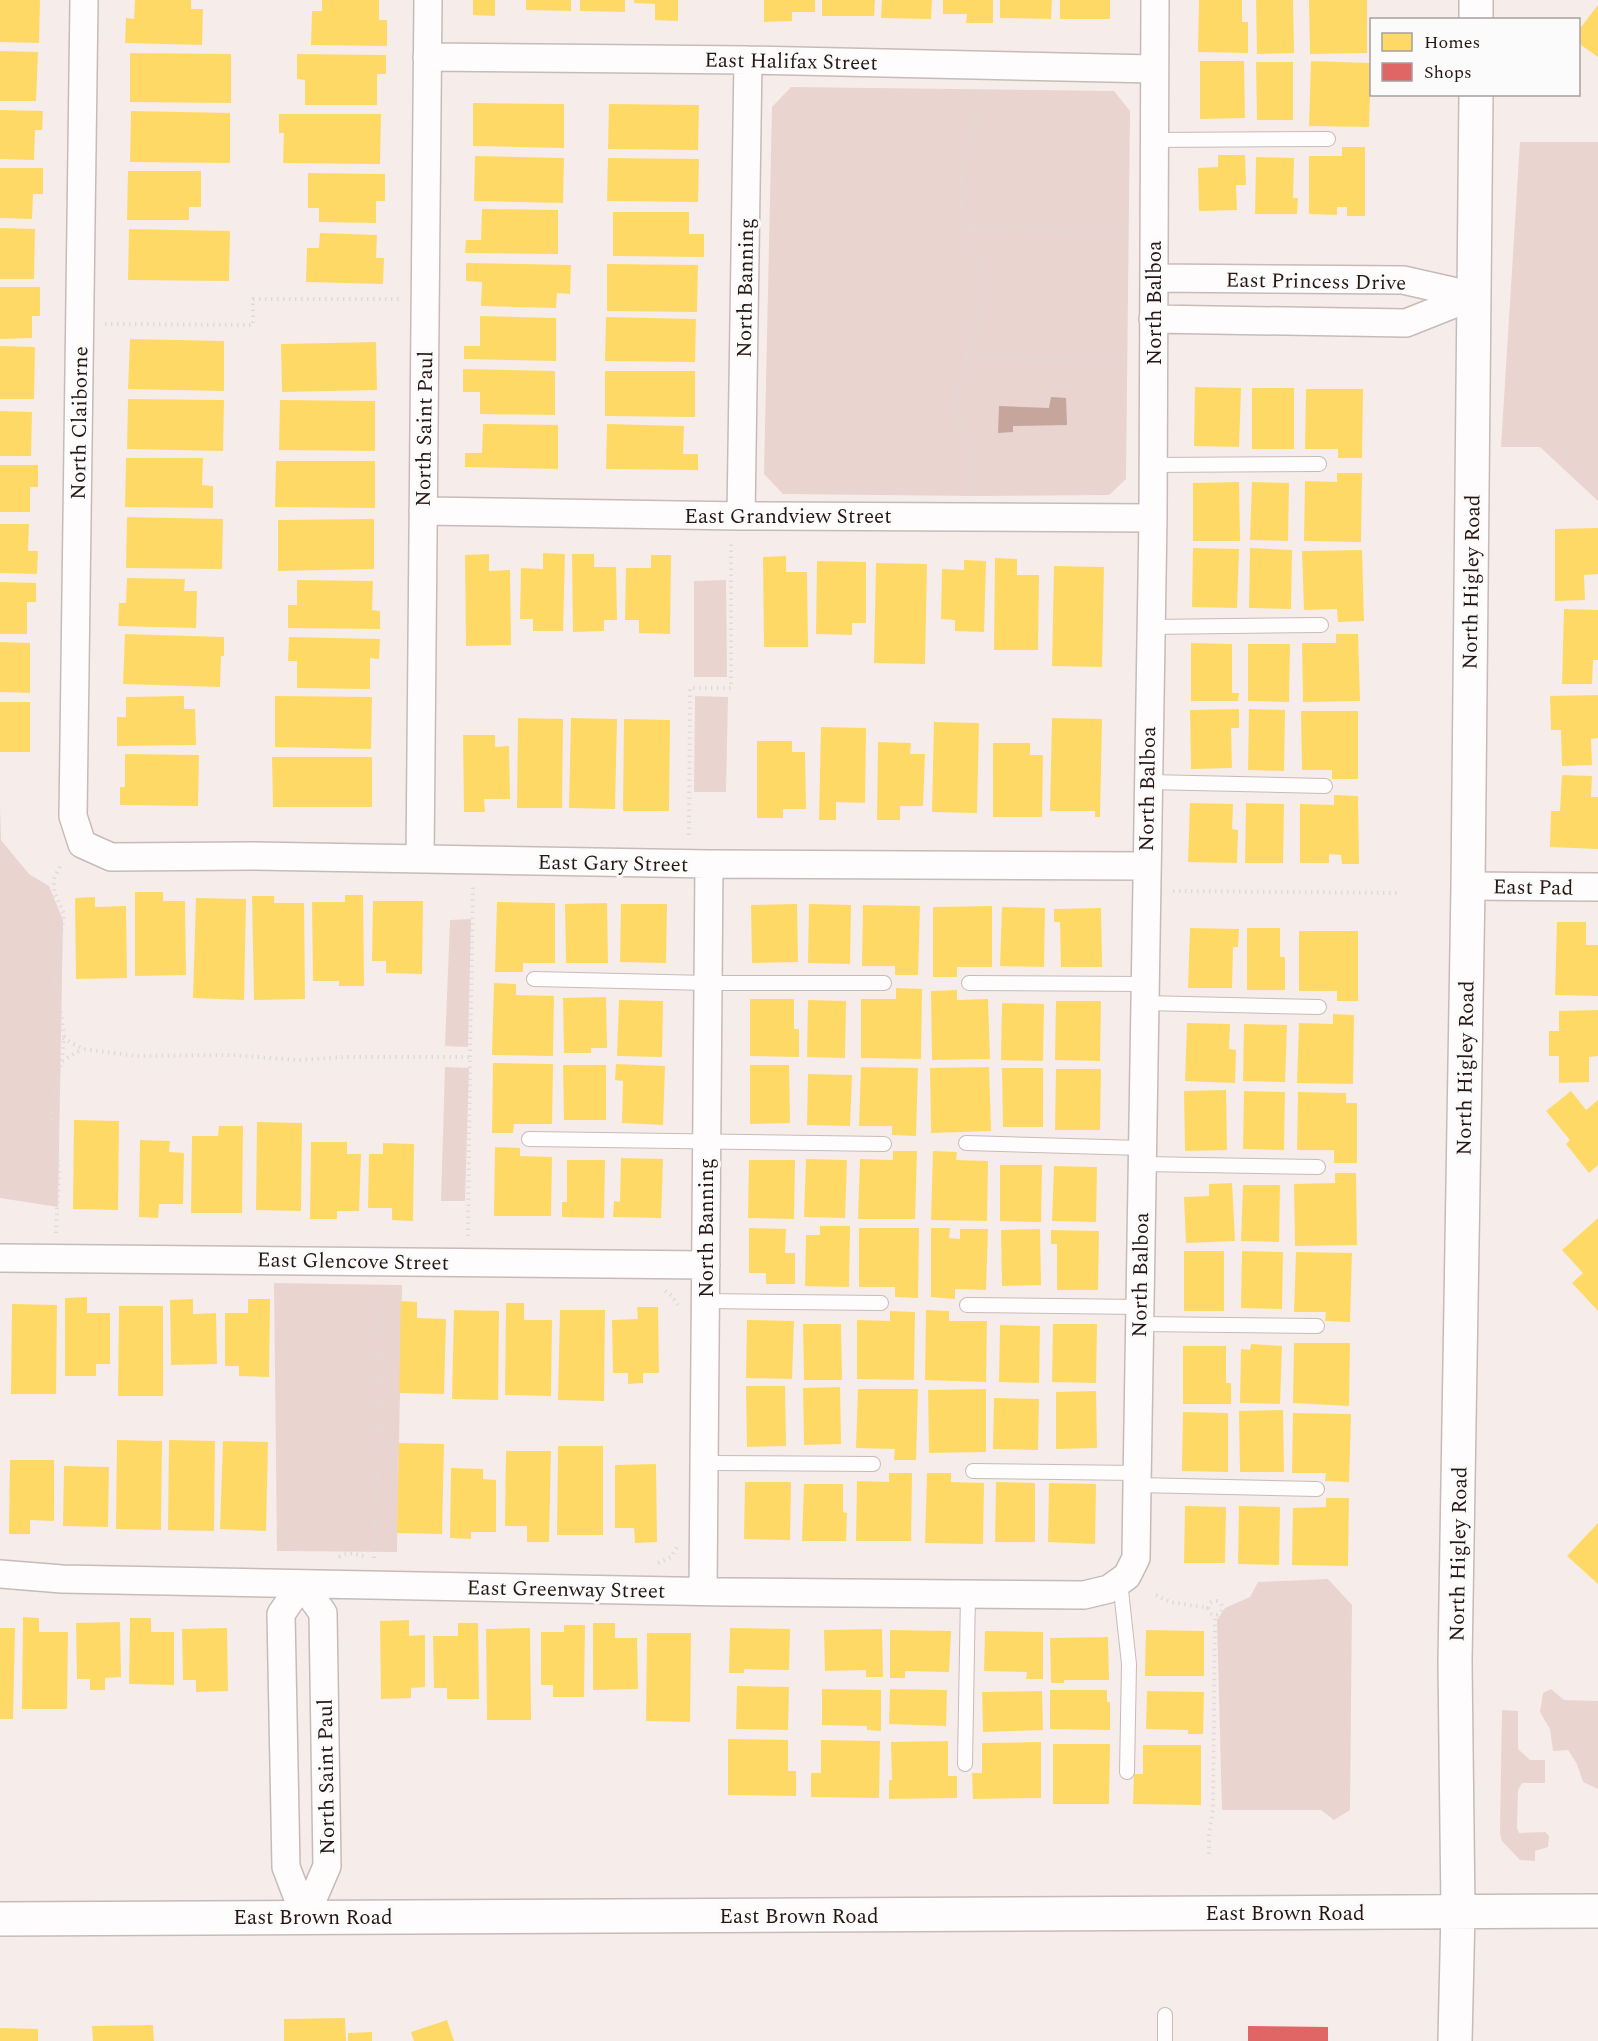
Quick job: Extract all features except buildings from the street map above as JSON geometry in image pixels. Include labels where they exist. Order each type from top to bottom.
[{"type":"main road","points":[[1476,0],[1476,18]]},
{"type":"main road","name":"North Higley Road","points":[[1455,2041],[1458,1912],[1455,1662],[1468,886],[1476,96]]},
{"type":"main road","name":"East Brown Road","points":[[0,1919],[1598,1911]]},
{"type":"street","name":"North Claiborne","points":[[82,844],[73,816],[84,0]]},
{"type":"street","name":"North Saint Paul","points":[[420,859],[428,0]]},
{"type":"street","name":"North Balboa","points":[[1123,1578],[1136,1558],[1153,518],[1155,0]]},
{"type":"street","name":"East Halifax Street","points":[[427,57],[748,60],[1154,69]]},
{"type":"street","name":"North Banning","points":[[736,527],[748,60]]},
{"type":"street","name":"East Princess Drive","points":[[1154,278],[1403,280],[1474,296]]},
{"type":"street","name":"East Princess Drive","points":[[1153,319],[1406,323],[1474,296]]},
{"type":"street","name":"East Grandview Street","points":[[423,511],[736,527],[1153,518]]},
{"type":"street","name":"East Gary Street","points":[[82,844],[111,857],[1146,866]]},
{"type":"street","name":"North Banning","points":[[703,1591],[709,864]]},
{"type":"street","name":"East Pad","points":[[1468,886],[1598,887]]},
{"type":"street","name":"East Glencove Street","points":[[0,1258],[706,1265]]},
{"type":"street","name":"East Greenway Street","points":[[0,1574],[62,1579],[302,1584],[1084,1595],[1109,1589],[1123,1578]]},
{"type":"street","name":"North Saint Paul","points":[[302,1584],[323,1613],[327,1866],[305,1917],[286,1867],[282,1614],[302,1584]]},
{"type":"lane","points":[[1154,140],[1328,140]]},
{"type":"lane","points":[[1153,465],[1319,464]]},
{"type":"lane","points":[[1150,627],[1321,625]]},
{"type":"lane","points":[[1148,782],[1325,786]]},
{"type":"lane","points":[[534,979],[708,983],[884,983]]},
{"type":"lane","points":[[969,983],[1144,993],[1319,1007]]},
{"type":"lane","points":[[529,1139],[884,1144]]},
{"type":"lane","points":[[966,1143],[1318,1167]]},
{"type":"lane","points":[[705,1301],[881,1303]]},
{"type":"lane","points":[[967,1305],[1317,1326]]},
{"type":"lane","points":[[705,1463],[873,1464]]},
{"type":"lane","points":[[973,1471],[1317,1489]]},
{"type":"lane","points":[[1123,1578],[1129,1664],[1127,1772]]},
{"type":"lane","points":[[965,1764],[968,1594]]},
{"type":"lane","points":[[1165,2015],[1165,2041]]},
{"type":"path","points":[[973,496],[972,464],[957,408],[958,381],[979,322],[982,283],[962,207],[961,186],[963,160],[976,117],[977,87]]},
{"type":"path","points":[[969,227],[1132,230]]},
{"type":"path","points":[[104,324],[253,325],[253,299],[402,299]]},
{"type":"path","points":[[967,356],[1130,358]]},
{"type":"path","points":[[689,835],[690,688],[731,688],[736,527]]},
{"type":"path","points":[[56,1237],[59,1175],[52,1136],[52,1111],[63,1038],[54,978],[63,914],[54,892],[54,879],[61,864]]},
{"type":"path","points":[[468,1240],[473,879]]},
{"type":"path","points":[[1168,891],[1397,893]]},
{"type":"path","points":[[63,1038],[83,1049],[136,1056],[232,1055],[298,1060],[345,1057],[470,1057]]},
{"type":"path","points":[[61,1062],[83,1049]]},
{"type":"path","points":[[334,1559],[348,1553],[374,1558],[379,1432],[379,1331],[387,1284]]},
{"type":"path","points":[[648,1562],[660,1563],[670,1557],[681,1542]]},
{"type":"path","points":[[1156,1595],[1170,1602],[1208,1608]]},
{"type":"path","points":[[1208,1608],[1213,1601],[1218,1601],[1222,1610],[1215,1616],[1213,1809],[1209,1854]]},
{"type":"path","points":[[1208,1608],[1210,1614],[1215,1616]]},
{"type":"shaded area","points":[[791,87],[1114,91],[1130,111],[1126,479],[1109,495],[783,494],[764,474],[772,107]]},
{"type":"shaded area","points":[[1520,142],[1598,142],[1598,501],[1540,447],[1501,447]]},
{"type":"shaded area","points":[[1051,397],[1066,398],[1067,425],[1013,426],[1013,432],[998,433],[999,406],[1049,408]]},
{"type":"shaded area","points":[[726,580],[727,677],[694,677],[694,581]]},
{"type":"shaded area","points":[[695,696],[728,697],[726,792],[694,792]]},
{"type":"shaded area","points":[[0,805],[1,840],[29,874],[49,886],[63,920],[58,1207],[0,1198]]},
{"type":"shaded area","points":[[471,919],[468,1047],[445,1046],[450,920]]},
{"type":"shaded area","points":[[445,1067],[469,1068],[465,1201],[441,1201]]},
{"type":"shaded area","points":[[274,1283],[402,1285],[397,1552],[277,1551]]},
{"type":"shaded area","points":[[1328,1579],[1352,1605],[1350,1810],[1334,1820],[1321,1810],[1222,1810],[1217,1620],[1225,1608],[1250,1597],[1258,1582]]},
{"type":"shaded area","points":[[1551,1689],[1564,1700],[1598,1701],[1598,1789],[1583,1782],[1577,1764],[1568,1750],[1553,1751],[1550,1729],[1540,1712],[1543,1693]]},
{"type":"shaded area","points":[[1502,1710],[1518,1711],[1518,1749],[1530,1760],[1545,1760],[1545,1783],[1522,1783],[1518,1790],[1517,1828],[1519,1833],[1545,1832],[1549,1836],[1548,1847],[1535,1851],[1535,1861],[1520,1860],[1502,1841],[1500,1834]]}]
